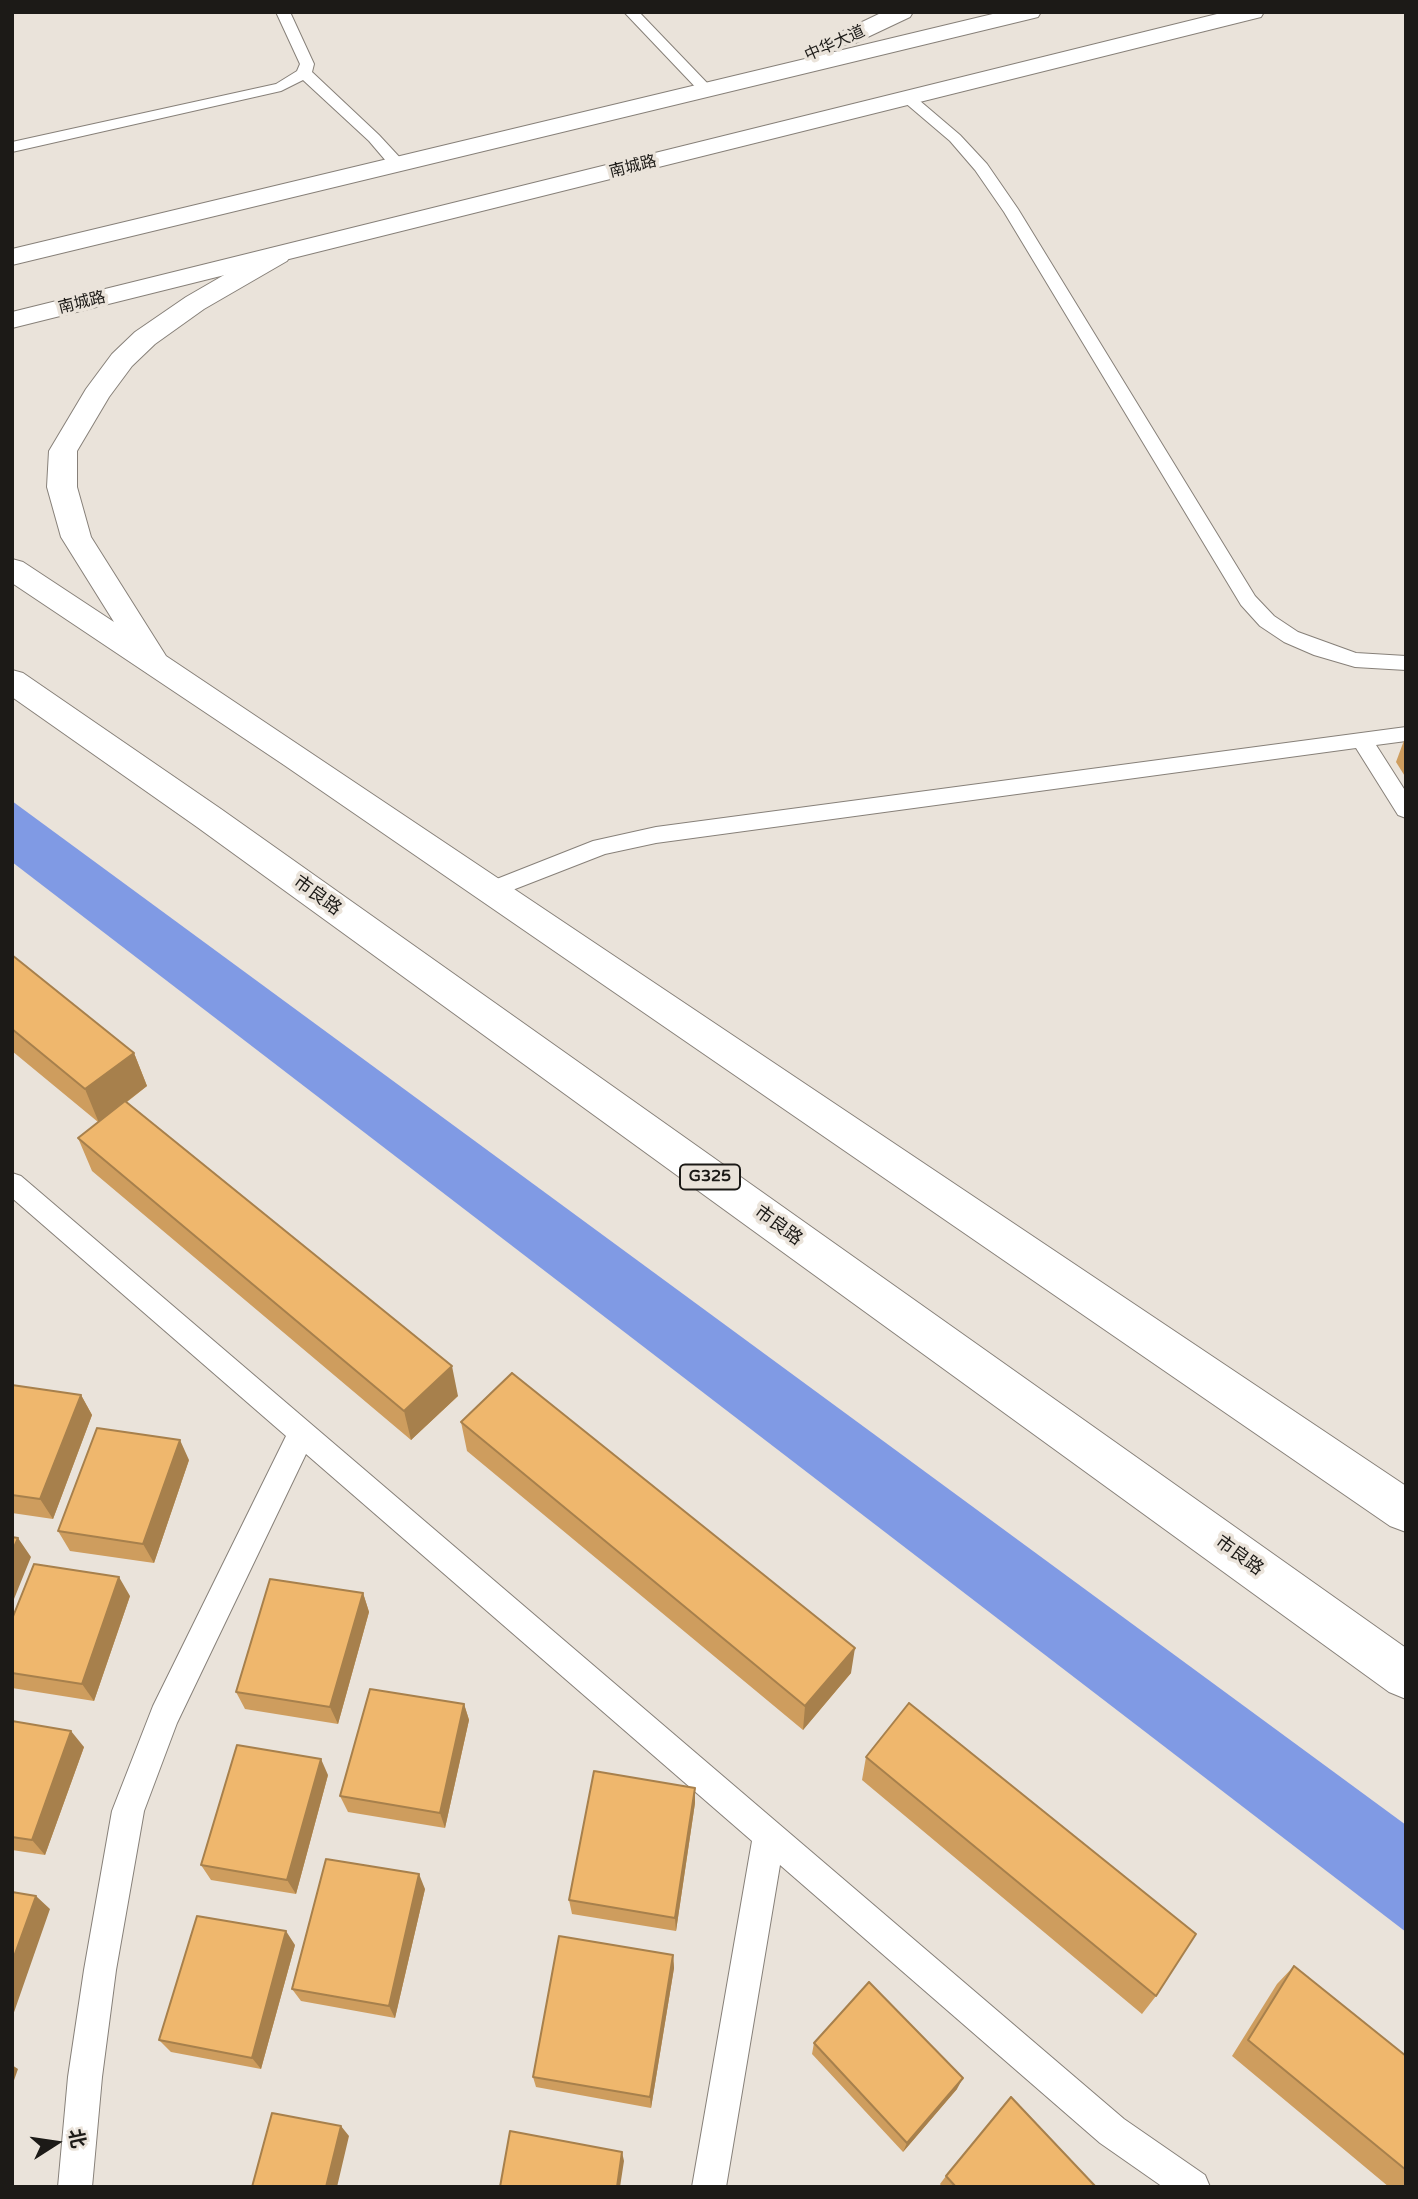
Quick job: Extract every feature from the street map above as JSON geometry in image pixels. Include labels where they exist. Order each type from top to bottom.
[{"type":"main road","name":"中华大道","points":[[767,75],[902,12]]},
{"type":"main road","name":"南城路","points":[[12,320],[134,259],[398,164],[1030,12]]},
{"type":"main road","name":"南城路","points":[[12,257],[134,259],[278,255],[1253,12]]},
{"type":"main road","points":[[158,666],[76,537],[62,487],[64,451],[96,396],[122,360],[145,338],[195,303],[278,255]]},
{"type":"main road","points":[[12,569],[492,890],[1406,1511]]},
{"type":"main road","name":"市良路","points":[[12,681],[220,826],[1406,1675]]},
{"type":"lane","points":[[12,147],[281,87],[304,73],[307,64],[283,12]]},
{"type":"lane","points":[[631,12],[706,90]]},
{"type":"lane","points":[[304,73],[398,164]]},
{"type":"lane","points":[[908,98],[955,138],[981,167],[1012,212],[1248,600],[1267,621],[1291,637],[1321,650],[1355,660],[1406,663]]},
{"type":"lane","points":[[492,890],[601,847],[656,835],[1406,734]]},
{"type":"lane","points":[[1362,740],[1406,810]]},
{"type":"lane","points":[[12,1183],[1112,2131],[1193,2187]]},
{"type":"lane","points":[[75,2187],[85,2077],[100,1970],[128,1811],[164,1717],[302,1433]]},
{"type":"lane","points":[[709,2187],[769,1836]]},
{"type":"water","points":[[12,801],[1406,1825],[1406,1932],[12,862]]},
{"type":"building","points":[[12,955],[134,1053],[85,1089],[12,1029]]},
{"type":"building","points":[[125,1101],[452,1366],[404,1411],[78,1138]]},
{"type":"building","points":[[512,1373],[855,1648],[805,1706],[461,1422]]},
{"type":"building","points":[[12,1385],[81,1395],[40,1499],[12,1495]]},
{"type":"building","points":[[97,1428],[180,1440],[143,1544],[58,1531]]},
{"type":"building","points":[[12,1537],[18,1538],[12,1552]]},
{"type":"building","points":[[34,1564],[119,1577],[82,1684],[12,1673],[12,1619]]},
{"type":"building","points":[[270,1579],[363,1593],[330,1707],[236,1692]]},
{"type":"building","points":[[370,1689],[464,1704],[440,1813],[340,1796]]},
{"type":"building","points":[[909,1703],[1196,1934],[1156,1996],[866,1757]]},
{"type":"building","points":[[12,1721],[71,1731],[32,1840],[12,1837]]},
{"type":"building","points":[[237,1745],[321,1759],[287,1880],[201,1865]]},
{"type":"building","points":[[594,1771],[695,1788],[675,1918],[569,1900]]},
{"type":"building","points":[[326,1859],[419,1874],[389,2006],[292,1989]]},
{"type":"building","points":[[12,1892],[36,1896],[12,1962]]},
{"type":"building","points":[[197,1916],[286,1931],[252,2058],[159,2040]]},
{"type":"building","points":[[559,1936],[673,1955],[650,2097],[533,2077]]},
{"type":"building","points":[[1294,1966],[1406,2056],[1406,2170],[1248,2040]]},
{"type":"building","points":[[869,1982],[963,2078],[907,2143],[814,2043]]},
{"type":"building","points":[[1011,2097],[1096,2187],[956,2187],[946,2176]]},
{"type":"building","points":[[272,2113],[341,2126],[326,2187],[252,2187]]},
{"type":"building","points":[[510,2131],[622,2152],[617,2187],[500,2187]]}]
